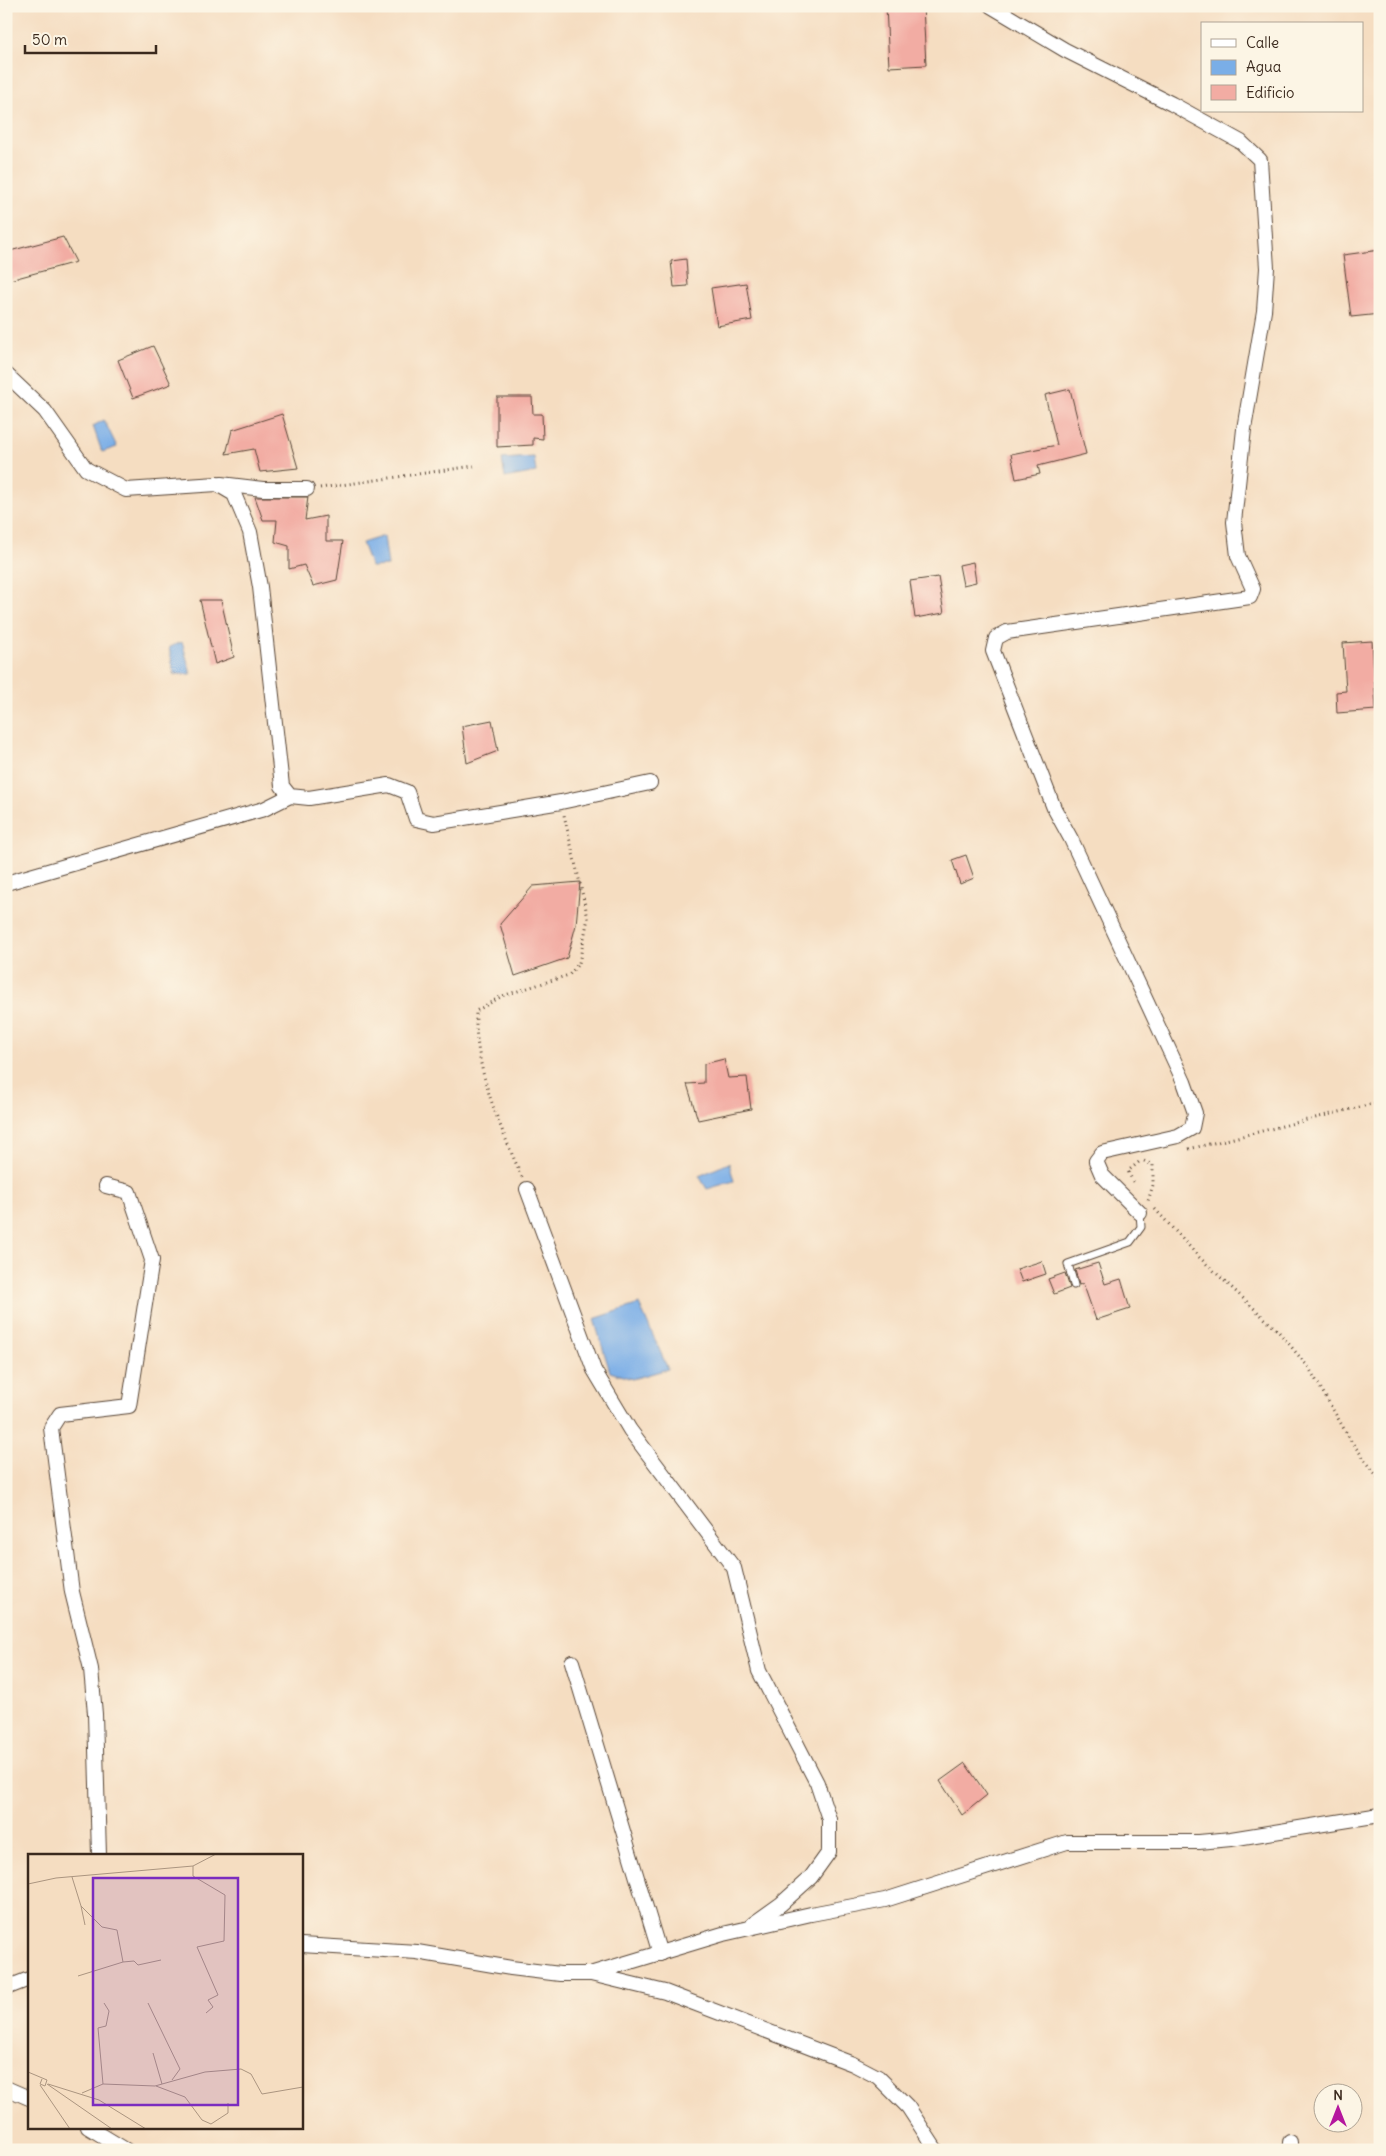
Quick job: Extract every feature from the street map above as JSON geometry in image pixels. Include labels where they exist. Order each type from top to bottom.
[{"type":"street","points":[[991,6],[1065,50],[1172,104],[1241,142],[1260,160],[1267,268],[1264,302],[1244,429],[1234,522],[1238,556],[1253,589],[1250,597],[1007,632],[996,638],[993,651],[1054,808],[1071,840],[1184,1082],[1195,1114],[1192,1128],[1178,1136],[1102,1153],[1096,1161],[1102,1175],[1140,1213]]},
{"type":"street","points":[[6,374],[45,411],[86,469],[126,490],[217,484],[263,489],[307,489]]},
{"type":"street","points":[[217,484],[234,494],[250,532],[260,587],[282,786],[290,796]]},
{"type":"street","points":[[6,883],[264,809],[290,796],[309,798],[389,785],[407,792],[416,819],[434,823],[561,802],[650,783]]},
{"type":"street","points":[[99,1854],[95,1714],[91,1669],[72,1592],[51,1428],[60,1414],[129,1406],[152,1260],[129,1192],[106,1186]]},
{"type":"street","points":[[527,1189],[594,1370],[630,1430],[734,1568],[760,1672],[817,1783],[829,1819],[829,1852],[811,1877],[781,1904],[746,1929]]},
{"type":"street","points":[[572,1662],[660,1954]]},
{"type":"street","points":[[590,1974],[746,1929],[885,1900],[1067,1842],[1198,1842],[1231,1839],[1380,1816]]},
{"type":"street","points":[[302,1946],[417,1952],[550,1973],[590,1974],[665,1992],[853,2064],[878,2077],[908,2107],[936,2150]]},
{"type":"street","points":[[6,1988],[28,1979]]},
{"type":"street","points":[[6,2088],[28,2098]]},
{"type":"street","points":[[90,2128],[126,2150]]},
{"type":"lane","points":[[1074,1285],[1068,1264],[1130,1242],[1141,1227],[1140,1213]]},
{"type":"path","points":[[307,489],[474,466]]},
{"type":"path","points":[[527,1189],[485,1084],[475,1035],[476,1011],[502,996],[569,975],[579,962],[588,918],[561,802]]},
{"type":"path","points":[[1182,1151],[1380,1102]]},
{"type":"path","points":[[1131,1179],[1128,1171],[1136,1163],[1153,1158]]},
{"type":"path","points":[[1144,1160],[1153,1165],[1153,1186],[1148,1201],[1199,1257],[1284,1338],[1309,1368],[1351,1441],[1380,1480]]},
{"type":"water","points":[[104,420],[117,447],[102,452],[93,426]]},
{"type":"water","points":[[534,457],[536,472],[505,478],[502,459]]},
{"type":"water","points":[[384,536],[388,566],[371,567],[362,543]]},
{"type":"water","points":[[182,642],[191,674],[174,674],[169,647]]},
{"type":"water","points":[[729,1163],[734,1181],[707,1189],[699,1176]]},
{"type":"water","points":[[639,1304],[668,1369],[632,1379],[610,1372],[594,1319]]},
{"type":"building","points":[[886,6],[923,6],[926,65],[889,67]]},
{"type":"building","points":[[63,237],[76,262],[6,281],[6,252]]},
{"type":"building","points":[[1380,250],[1380,314],[1351,317],[1343,255]]},
{"type":"building","points":[[686,259],[688,286],[674,287],[671,261]]},
{"type":"building","points":[[746,283],[752,320],[717,326],[711,288]]},
{"type":"building","points":[[153,346],[171,384],[133,398],[118,360]]},
{"type":"building","points":[[1070,389],[1086,454],[1038,466],[1040,474],[1016,479],[1011,454],[1057,445],[1045,395]]},
{"type":"building","points":[[497,397],[532,397],[533,414],[542,414],[543,439],[533,438],[533,445],[497,447]]},
{"type":"building","points":[[282,414],[298,468],[260,472],[254,449],[226,454],[232,430]]},
{"type":"building","points":[[255,497],[308,497],[305,520],[326,516],[326,541],[343,541],[337,580],[313,586],[304,565],[289,569],[289,546],[275,542],[277,520],[263,520]]},
{"type":"building","points":[[973,562],[976,582],[963,585],[959,565]]},
{"type":"building","points":[[938,577],[944,613],[915,618],[910,581]]},
{"type":"building","points":[[200,600],[221,600],[234,657],[215,664]]},
{"type":"building","points":[[1372,641],[1376,710],[1337,713],[1336,692],[1346,691],[1343,643]]},
{"type":"building","points":[[492,720],[498,751],[467,763],[462,726]]},
{"type":"building","points":[[966,855],[974,878],[960,884],[952,860]]},
{"type":"building","points":[[580,882],[576,925],[567,958],[515,976],[500,924],[533,886]]},
{"type":"building","points":[[724,1059],[728,1078],[747,1077],[751,1109],[698,1120],[687,1084],[704,1083],[704,1064]]},
{"type":"building","points":[[1042,1261],[1046,1274],[1022,1282],[1017,1269]]},
{"type":"building","points":[[1098,1263],[1105,1284],[1121,1279],[1130,1309],[1096,1320],[1083,1283],[1079,1285],[1075,1270]]},
{"type":"building","points":[[1065,1273],[1070,1288],[1054,1294],[1048,1279]]},
{"type":"building","points":[[965,1763],[987,1795],[962,1815],[940,1781]]}]
